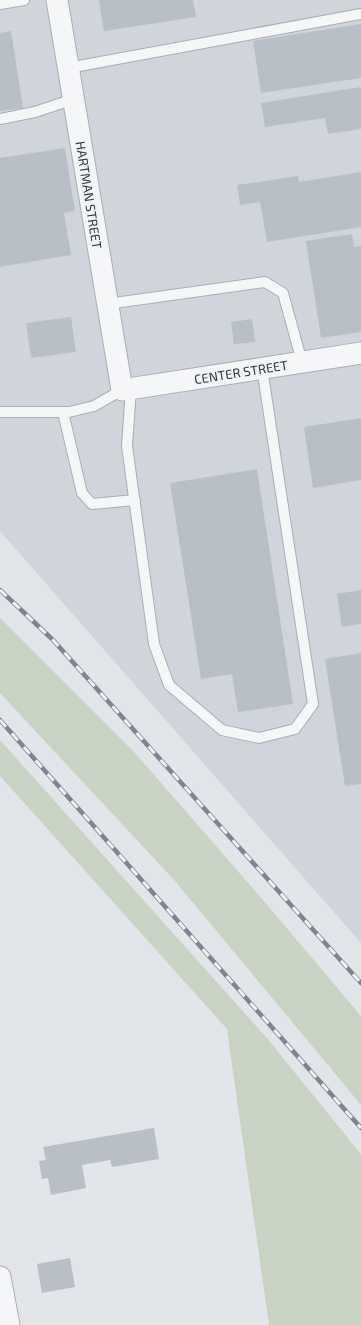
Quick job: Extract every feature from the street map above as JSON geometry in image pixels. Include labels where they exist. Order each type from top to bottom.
[{"type":"street","name":"HARTMAN STREET","points":[[57,0],[107,304],[126,390]]},
{"type":"street","name":"CENTER STREET","points":[[126,390],[361,353]]},
{"type":"street","points":[[0,1277],[9,1325]]},
{"type":"lane","points":[[0,4],[24,0]]},
{"type":"lane","points":[[68,68],[361,14]]},
{"type":"lane","points":[[0,119],[35,112],[74,99]]},
{"type":"lane","points":[[107,304],[265,282],[283,292],[302,362]]},
{"type":"lane","points":[[0,412],[63,412],[94,406],[126,390],[127,446],[154,644],[169,685],[222,730],[259,738],[296,729],[313,704],[262,368]]},
{"type":"lane","points":[[63,412],[82,493],[92,504],[135,500]]},
{"type":"shaded area","points":[[0,0],[361,0],[361,943],[0,531]]},
{"type":"green space","points":[[0,618],[136,754],[263,900],[361,1016],[361,1105],[175,881],[0,693]]},
{"type":"green space","points":[[0,740],[266,1037],[361,1154],[361,1325],[269,1325],[227,1029],[0,776]]},
{"type":"building","points":[[99,0],[193,0],[196,17],[104,31]]},
{"type":"building","points":[[361,24],[361,78],[261,93],[253,41]]},
{"type":"building","points":[[11,31],[23,108],[0,111],[0,33]]},
{"type":"building","points":[[361,87],[361,129],[328,134],[325,118],[265,127],[261,103]]},
{"type":"building","points":[[65,148],[75,211],[64,213],[71,255],[0,267],[0,158]]},
{"type":"building","points":[[361,172],[361,227],[267,242],[260,202],[240,205],[237,185],[298,176],[299,182]]},
{"type":"building","points":[[352,234],[354,247],[361,246],[361,332],[321,338],[306,241]]},
{"type":"building","points":[[71,317],[76,352],[31,358],[26,323]]},
{"type":"building","points":[[252,319],[255,342],[234,344],[231,322]]},
{"type":"building","points":[[361,418],[361,480],[313,488],[304,427]]},
{"type":"building","points":[[257,469],[293,704],[238,712],[232,674],[201,679],[170,483]]},
{"type":"building","points":[[361,590],[361,624],[342,627],[337,594]]},
{"type":"building","points":[[361,653],[361,784],[345,786],[325,659]]},
{"type":"building","points":[[154,1128],[159,1159],[112,1167],[110,1160],[82,1165],[86,1188],[51,1195],[48,1178],[42,1179],[39,1161],[46,1160],[43,1147]]},
{"type":"building","points":[[70,1258],[75,1287],[42,1293],[37,1264]]},
{"type":"railway","points":[[0,590],[53,640],[361,983]]},
{"type":"railway","points":[[0,720],[361,1128]]}]
